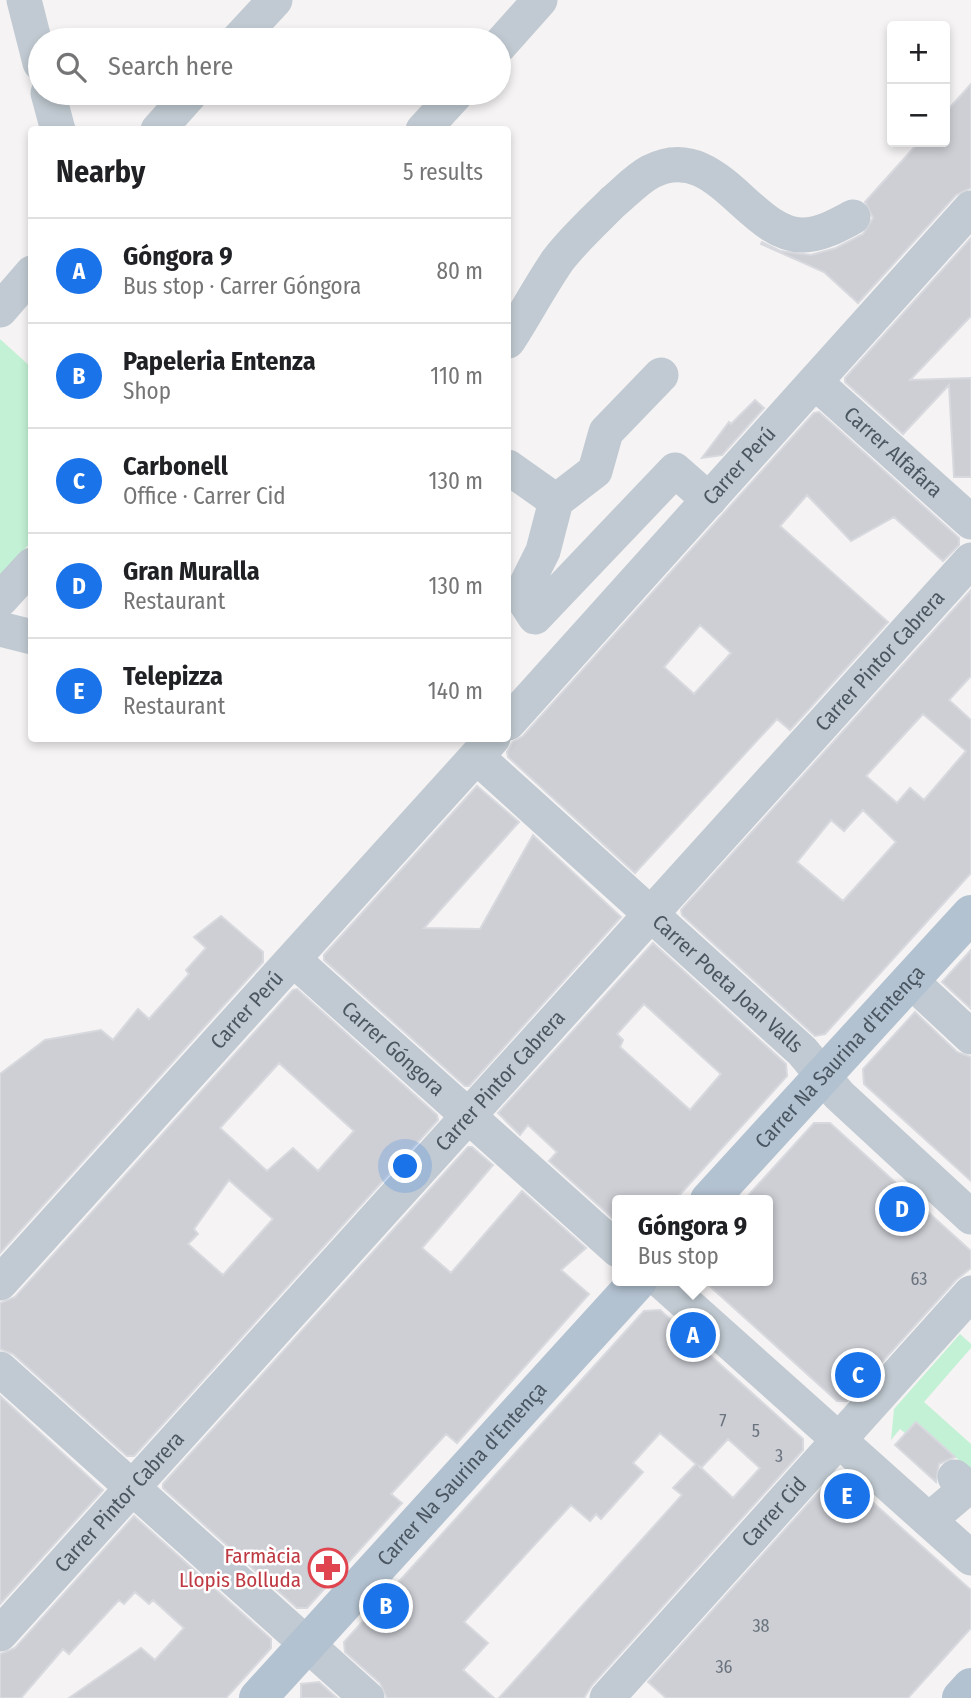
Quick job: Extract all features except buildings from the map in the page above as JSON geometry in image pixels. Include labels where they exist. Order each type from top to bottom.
[{"type":"main road","name":"Carrer Na Saurina d'Entença","points":[[714,1195],[971,914]]},
{"type":"main road","name":"Carrer Na Saurina d'Entença","points":[[258,1698],[633,1286]]},
{"type":"main road","points":[[961,1698],[971,1686]]},
{"type":"street","points":[[24,0],[31,28]]},
{"type":"street","points":[[249,28],[275,0]]},
{"type":"street","points":[[511,33],[540,0]]},
{"type":"street","points":[[51,105],[57,126]]},
{"type":"street","points":[[162,126],[180,105]]},
{"type":"street","points":[[428,126],[446,105]]},
{"type":"street","points":[[511,336],[559,260],[595,220],[650,172],[684,167],[709,174],[733,190],[766,222],[798,235],[814,234],[853,217]]},
{"type":"street","name":"Carrer Perú","points":[[511,720],[971,208]]},
{"type":"street","points":[[0,310],[28,278]]},
{"type":"street","points":[[661,375],[606,432],[595,471],[556,501],[542,551],[526,585],[524,600],[535,617],[675,470],[709,500]]},
{"type":"street","name":"Carrer Alfafara","points":[[815,382],[971,522]]},
{"type":"street","points":[[511,469],[556,501]]},
{"type":"street","name":"Carrer Pintor Cabrera","points":[[0,1634],[971,560]]},
{"type":"street","points":[[0,600],[28,569]]},
{"type":"street","points":[[0,629],[28,636]]},
{"type":"street","name":"Carrer Perú","points":[[0,1283],[485,748]]},
{"type":"street","name":"Carrer Poeta Joan Valls","points":[[485,748],[652,914],[802,1051],[823,1077],[971,1217]]},
{"type":"street","name":"Carrer Góngora","points":[[294,960],[612,1245]]},
{"type":"street","points":[[911,981],[971,1037]]},
{"type":"street","points":[[667,1286],[971,1558]]},
{"type":"street","name":"Carrer Cid","points":[[607,1698],[971,1293]]},
{"type":"street","points":[[0,1369],[367,1698]]},
{"type":"street","points":[[929,1520],[962,1492],[962,1483],[955,1477]]},
{"type":"green space","points":[[0,339],[28,364],[28,545],[0,577]]},
{"type":"green space","points":[[960,1334],[971,1344],[971,1348],[924,1402],[971,1444],[971,1471],[916,1422],[905,1433],[900,1429],[891,1440],[894,1409]]},
{"type":"place","name":"Gran Muralla","points":[[902,1209]]},
{"type":"place","name":"Góngora 9","points":[[693,1335]]},
{"type":"place","name":"Carbonell","points":[[858,1375]]},
{"type":"place","name":"Telepizza","points":[[847,1496]]},
{"type":"place","name":"Farmàcia Llopis Bolluda","points":[[328,1568]]},
{"type":"place","name":"Papeleria Entenza","points":[[386,1606]]}]
